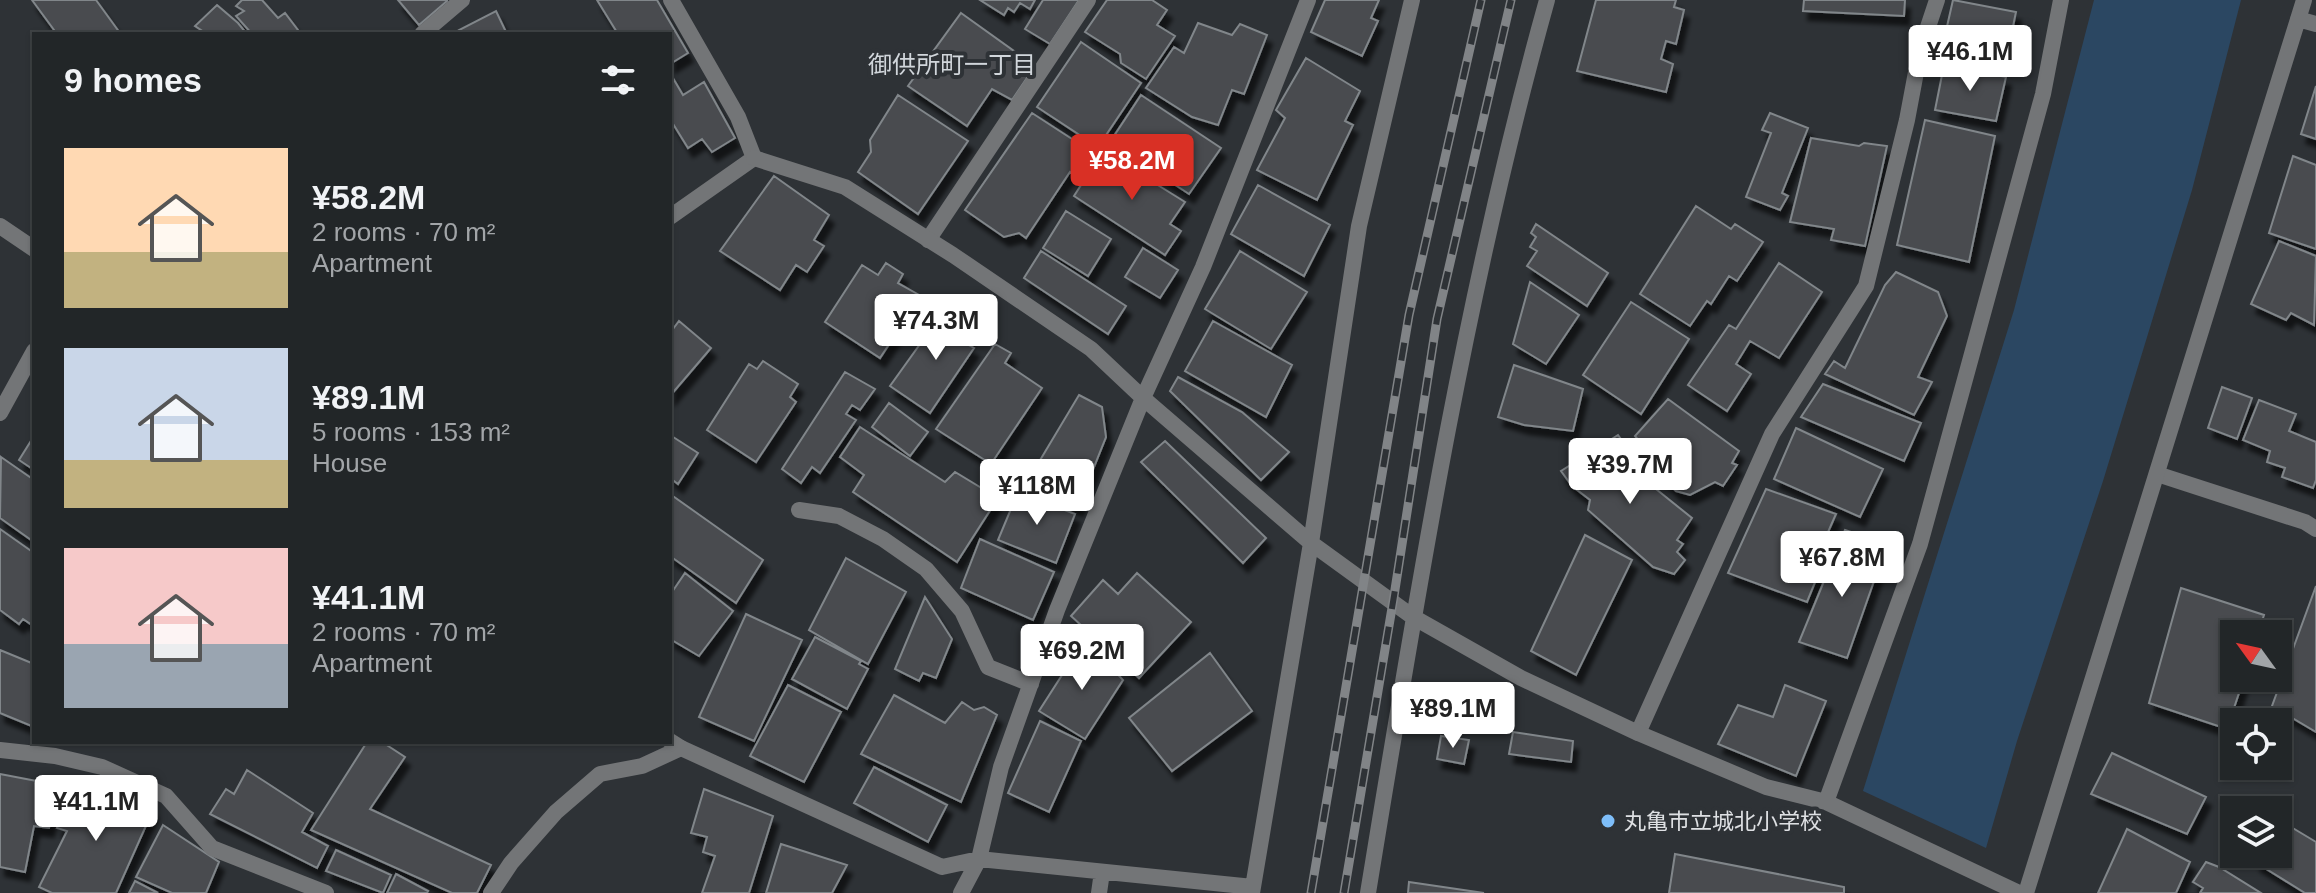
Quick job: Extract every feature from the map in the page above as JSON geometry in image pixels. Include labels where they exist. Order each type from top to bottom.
[{"type":"street","points":[[424,32],[462,0]]},
{"type":"street","points":[[671,0],[738,117],[754,158]]},
{"type":"street","points":[[928,240],[1088,0]]},
{"type":"street","points":[[961,893],[979,859],[1001,767],[1057,610],[1143,398],[1203,267],[1308,0]]},
{"type":"street","points":[[491,893],[511,863],[556,812],[600,774],[642,766],[675,744],[942,867],[979,859],[1252,890],[1311,543],[1359,226],[1412,0]]},
{"type":"street","points":[[1368,893],[1413,617],[1462,360],[1500,183],[1547,0]]},
{"type":"street","points":[[1638,733],[1772,434],[1866,286],[1907,120],[1920,51],[1937,0]]},
{"type":"street","points":[[1826,802],[1920,544],[2043,94],[2061,0]]},
{"type":"street","points":[[2026,893],[2304,0]]},
{"type":"street","points":[[2298,19],[2316,24]]},
{"type":"street","points":[[672,216],[754,158]]},
{"type":"street","points":[[754,158],[845,187],[1091,349],[1311,543],[1413,617],[1521,678],[1638,733],[1766,787],[1826,802],[2019,893]]},
{"type":"street","points":[[0,226],[32,248]]},
{"type":"street","points":[[0,413],[32,355]]},
{"type":"street","points":[[2157,474],[2305,522],[2316,529]]},
{"type":"street","points":[[799,510],[839,516],[883,539],[926,569],[962,611],[988,667],[1031,684]]},
{"type":"street","points":[[0,750],[55,756],[102,767],[166,796],[212,848],[326,893]]},
{"type":"street","points":[[1099,893],[1102,872]]},
{"type":"shaded area","points":[[2094,0],[2241,0],[2192,190],[1986,848],[1863,791],[2014,310]]},
{"type":"building","points":[[32,0],[96,0],[119,32],[56,32]]},
{"type":"building","points":[[242,0],[262,0],[278,18],[285,13],[299,32],[250,32],[236,16],[244,11],[236,6]]},
{"type":"building","points":[[398,0],[447,0],[447,1],[419,25]]},
{"type":"building","points":[[597,0],[657,0],[688,53],[672,63],[672,32],[617,32]]},
{"type":"building","points":[[980,0],[1035,0],[1030,9],[1020,3],[1014,12],[1008,8],[1004,15]]},
{"type":"building","points":[[1043,0],[1079,0],[1050,44],[1025,29]]},
{"type":"building","points":[[1107,0],[1152,0],[1167,10],[1157,25],[1175,36],[1146,79],[1121,63],[1120,54],[1085,32]]},
{"type":"building","points":[[1325,0],[1379,0],[1371,18],[1378,21],[1362,56],[1311,32]]},
{"type":"building","points":[[1596,0],[1676,0],[1674,7],[1684,10],[1676,44],[1666,41],[1661,59],[1673,64],[1666,92],[1577,71]]},
{"type":"building","points":[[1804,0],[1905,0],[1904,16],[1803,11]]},
{"type":"building","points":[[1953,0],[2016,12],[2005,65],[1941,53]]},
{"type":"building","points":[[217,5],[245,32],[204,32],[195,26]]},
{"type":"building","points":[[496,11],[506,32],[460,32],[459,30]]},
{"type":"building","points":[[961,13],[1035,66],[1012,100],[992,89],[967,126],[908,86]]},
{"type":"building","points":[[1198,23],[1232,35],[1240,24],[1267,35],[1244,94],[1232,90],[1218,125],[1192,117],[1146,88],[1174,47],[1184,53]]},
{"type":"building","points":[[1081,42],[1141,83],[1098,147],[1037,107]]},
{"type":"building","points":[[1306,58],[1360,91],[1345,121],[1353,125],[1317,200],[1257,170],[1285,118],[1276,110]]},
{"type":"building","points":[[1944,65],[2006,77],[1996,121],[1935,110]]},
{"type":"building","points":[[672,76],[683,95],[704,82],[735,138],[712,152],[702,139],[688,148],[672,122]]},
{"type":"building","points":[[2316,86],[2316,139],[2301,134]]},
{"type":"building","points":[[898,95],[968,141],[918,214],[858,172],[871,152],[870,140]]},
{"type":"building","points":[[1141,95],[1221,148],[1189,194],[1110,142]]},
{"type":"building","points":[[1032,113],[1092,152],[1076,176],[1070,172],[1026,238],[1019,233],[1004,237],[965,210]]},
{"type":"building","points":[[1770,113],[1808,128],[1782,193],[1788,196],[1780,210],[1746,197],[1771,133],[1762,130]]},
{"type":"building","points":[[1925,120],[1995,136],[1969,262],[1897,245]]},
{"type":"building","points":[[1811,138],[1859,146],[1864,143],[1887,146],[1865,246],[1831,240],[1834,229],[1790,222]]},
{"type":"building","points":[[1103,151],[1185,202],[1170,224],[1181,231],[1165,255],[1074,196]]},
{"type":"building","points":[[2293,156],[2316,165],[2316,249],[2269,233]]},
{"type":"building","points":[[774,176],[829,215],[814,240],[824,246],[807,272],[796,265],[780,290],[720,251]]},
{"type":"building","points":[[1258,185],[1330,225],[1304,276],[1231,234]]},
{"type":"building","points":[[1696,206],[1731,229],[1735,224],[1763,242],[1737,281],[1729,276],[1711,304],[1707,301],[1690,326],[1640,294]]},
{"type":"building","points":[[1066,211],[1111,239],[1088,276],[1043,248]]},
{"type":"building","points":[[1536,224],[1608,273],[1587,306],[1527,266],[1537,251],[1530,247],[1536,237],[1531,233]]},
{"type":"building","points":[[2279,241],[2316,256],[2314,325],[2291,313],[2286,320],[2251,304]]},
{"type":"building","points":[[1143,248],[1178,270],[1160,298],[1125,277]]},
{"type":"building","points":[[1041,251],[1126,306],[1108,334],[1024,278]]},
{"type":"building","points":[[1240,251],[1307,292],[1271,349],[1205,309]]},
{"type":"building","points":[[886,263],[903,274],[898,283],[921,296],[880,358],[825,322],[862,265],[878,275]]},
{"type":"building","points":[[1779,263],[1822,292],[1779,358],[1750,341],[1736,364],[1751,374],[1727,411],[1688,385],[1729,325],[1736,329]]},
{"type":"building","points":[[1896,272],[1938,292],[1947,316],[1918,377],[1932,382],[1914,415],[1825,374],[1834,361],[1845,368],[1885,285]]},
{"type":"building","points":[[1530,282],[1579,315],[1546,364],[1513,344]]},
{"type":"building","points":[[1631,302],[1689,339],[1641,414],[1583,375]]},
{"type":"building","points":[[946,308],[975,328],[965,343],[974,348],[930,413],[890,386]]},
{"type":"building","points":[[679,321],[711,348],[672,394],[672,330]]},
{"type":"building","points":[[1213,321],[1292,365],[1266,417],[1185,371]]},
{"type":"building","points":[[995,344],[1011,353],[1005,363],[1042,388],[991,464],[936,429]]},
{"type":"building","points":[[763,361],[798,384],[790,397],[796,402],[756,462],[707,430],[749,364],[757,369]]},
{"type":"building","points":[[1514,365],[1583,389],[1573,431],[1524,425],[1498,417]]},
{"type":"building","points":[[845,372],[875,389],[860,410],[852,405],[846,414],[856,420],[820,473],[812,467],[801,483],[782,469]]},
{"type":"building","points":[[1178,377],[1242,412],[1289,452],[1261,480],[1170,391]]},
{"type":"building","points":[[1823,384],[1921,423],[1904,461],[1801,417]]},
{"type":"building","points":[[2222,387],[2252,398],[2237,439],[2208,428]]},
{"type":"building","points":[[1079,395],[1102,407],[1106,437],[1078,507],[1024,487]]},
{"type":"building","points":[[1668,399],[1739,451],[1732,463],[1737,465],[1723,486],[1715,482],[1690,495],[1676,491],[1650,464],[1656,462],[1635,436]]},
{"type":"building","points":[[2259,400],[2296,414],[2289,431],[2316,442],[2316,480],[2313,488],[2282,477],[2285,468],[2267,462],[2270,451],[2243,440]]},
{"type":"building","points":[[889,403],[928,432],[910,456],[872,427]]},
{"type":"building","points":[[860,427],[945,482],[955,472],[998,498],[957,562],[853,492],[864,475],[840,457]]},
{"type":"building","points":[[1796,428],[1883,469],[1860,517],[1774,479]]},
{"type":"building","points":[[1618,435],[1631,453],[1618,466],[1632,478],[1636,473],[1692,518],[1677,540],[1683,544],[1677,552],[1685,560],[1674,574],[1653,567],[1588,510],[1590,500],[1572,486],[1561,471]]},
{"type":"building","points":[[672,436],[698,453],[678,484],[672,480]]},
{"type":"building","points":[[32,439],[32,469],[19,460]]},
{"type":"building","points":[[1165,441],[1266,538],[1243,563],[1141,462]]},
{"type":"building","points":[[1,457],[32,479],[32,541],[0,518]]},
{"type":"building","points":[[1766,489],[1836,514],[1825,539],[1831,543],[1807,602],[1728,573]]},
{"type":"building","points":[[1018,492],[1075,514],[1056,563],[998,540]]},
{"type":"building","points":[[672,495],[763,560],[736,603],[672,557]]},
{"type":"building","points":[[0,529],[32,552],[32,625],[23,619],[19,624],[0,610]]},
{"type":"building","points":[[1845,530],[1857,534],[1855,548],[1881,561],[1847,658],[1799,642]]},
{"type":"building","points":[[1585,535],[1632,560],[1576,675],[1531,651]]},
{"type":"building","points":[[980,539],[1054,572],[1033,620],[961,588]]},
{"type":"building","points":[[846,558],[906,592],[868,664],[809,630]]},
{"type":"building","points":[[685,573],[733,611],[699,656],[672,640],[672,592]]},
{"type":"building","points":[[1137,573],[1191,622],[1139,678],[1071,616],[1103,580],[1118,594]]},
{"type":"building","points":[[2316,586],[2316,732],[2292,718],[2292,708],[2272,706],[2277,692],[2292,692],[2292,651]]},
{"type":"building","points":[[2181,588],[2264,615],[2262,620],[2220,620],[2220,692],[2239,692],[2234,708],[2220,708],[2220,727],[2149,703]]},
{"type":"building","points":[[925,597],[952,639],[936,678],[923,673],[919,681],[895,669]]},
{"type":"building","points":[[746,614],[802,640],[754,741],[699,717]]},
{"type":"building","points":[[815,637],[861,661],[859,664],[868,669],[847,709],[792,679]]},
{"type":"building","points":[[1082,644],[1101,656],[1123,680],[1085,739],[1039,711]]},
{"type":"building","points":[[0,650],[32,663],[32,726],[0,713]]},
{"type":"building","points":[[1210,653],[1252,711],[1172,771],[1129,718]]},
{"type":"building","points":[[788,685],[841,712],[804,782],[750,756]]},
{"type":"building","points":[[1785,685],[1826,701],[1796,776],[1718,744],[1738,705],[1773,717]]},
{"type":"building","points":[[894,695],[945,723],[962,702],[974,710],[984,707],[997,715],[961,802],[861,754]]},
{"type":"building","points":[[1040,721],[1081,741],[1049,812],[1008,793]]},
{"type":"building","points":[[1513,732],[1573,741],[1571,762],[1509,754]]},
{"type":"building","points":[[1441,736],[1469,740],[1464,764],[1437,759]]},
{"type":"building","points":[[366,744],[385,744],[405,757],[370,809],[491,865],[477,893],[452,893],[311,830]]},
{"type":"building","points":[[2112,753],[2206,797],[2187,834],[2091,794]]},
{"type":"building","points":[[874,767],[947,805],[928,842],[854,803]]},
{"type":"building","points":[[247,770],[313,813],[302,832],[328,846],[317,868],[210,814],[226,789],[234,794]]},
{"type":"building","points":[[0,774],[42,782],[37,806],[52,809],[49,828],[34,826],[25,872],[0,867]]},
{"type":"building","points":[[96,782],[153,810],[116,893],[52,893],[39,887],[67,831],[57,828],[74,792],[86,798]]},
{"type":"building","points":[[704,789],[773,816],[749,893],[702,893],[715,856],[703,852],[707,837],[691,833]]},
{"type":"building","points":[[163,825],[219,862],[206,893],[172,893],[136,877]]},
{"type":"building","points":[[2292,828],[2316,842],[2316,893],[2305,893],[2265,868],[2292,868]]},
{"type":"building","points":[[2127,829],[2190,862],[2176,893],[2098,893]]},
{"type":"building","points":[[781,844],[847,865],[832,893],[766,893]]},
{"type":"building","points":[[336,850],[391,875],[383,893],[326,871]]},
{"type":"building","points":[[1675,854],[1844,887],[1844,893],[1669,893]]},
{"type":"building","points":[[2206,862],[2261,893],[2200,893],[2203,888],[2193,882]]},
{"type":"building","points":[[396,874],[428,891],[427,893],[387,893]]},
{"type":"building","points":[[135,881],[158,893],[129,893]]},
{"type":"building","points":[[1409,882],[1484,893],[1408,893]]},
{"type":"railway","points":[[1311,893],[1409,315],[1481,0]]},
{"type":"railway","points":[[1344,893],[1437,319],[1511,0]]},
{"type":"place","name":"丸亀市立城北小学校","points":[[1608,821]]},
{"type":"district","name":"御供所町一丁目","points":[[952,65]]}]
